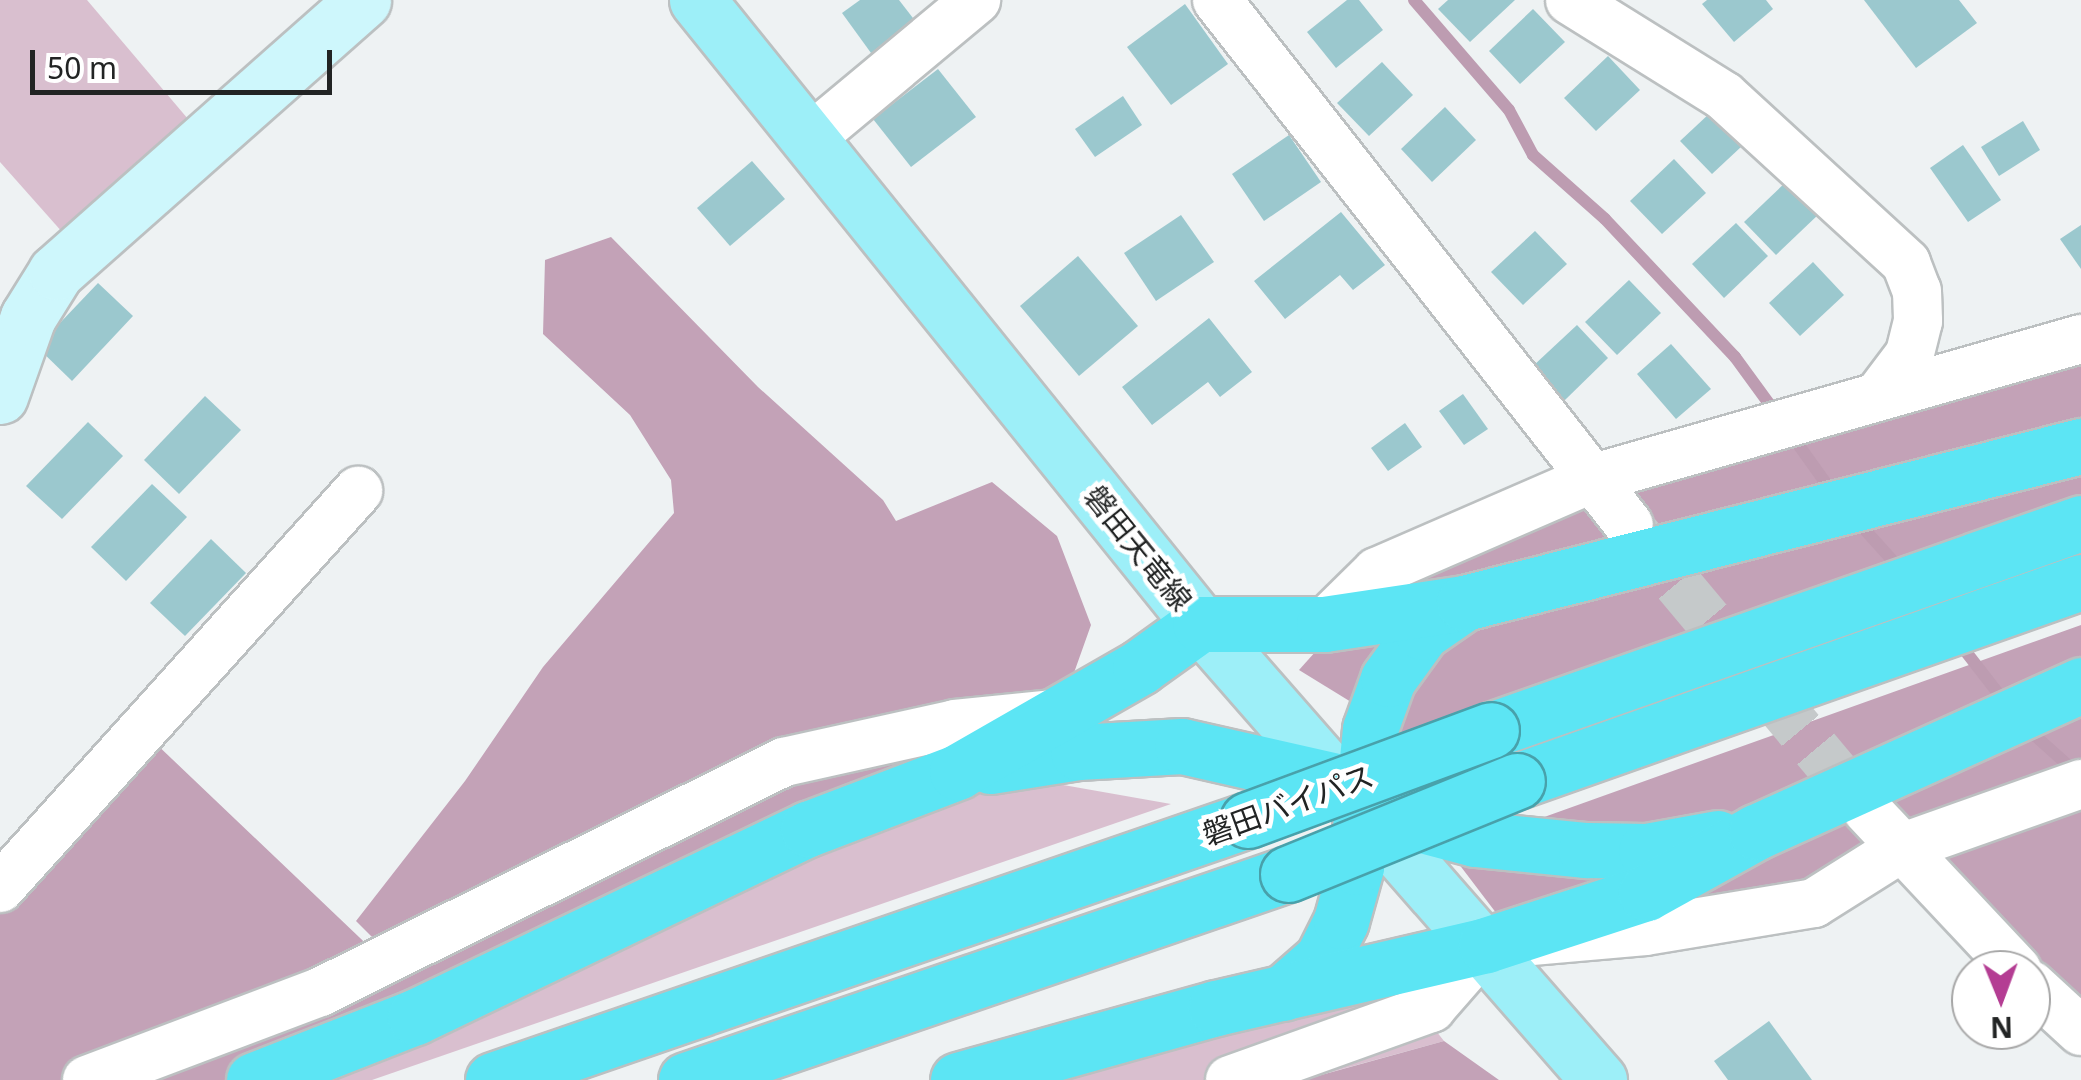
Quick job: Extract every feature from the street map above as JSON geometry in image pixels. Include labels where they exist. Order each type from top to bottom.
[{"type":"highway","points":[[254,1080],[415,1018],[808,829],[957,772],[1058,714],[1200,624],[1324,624],[1464,603],[2081,446]]},
{"type":"highway","name":"磐田バイパス","points":[[493,1080],[1248,820],[1491,730],[2081,523]]},
{"type":"highway","name":"磐田バイパス","points":[[686,1080],[1288,874],[1517,782],[2081,582]]},
{"type":"highway","points":[[1283,993],[1322,958],[1341,920],[1356,867],[1350,792],[1388,679],[1422,632],[1464,603]]},
{"type":"highway","points":[[958,1080],[1283,993],[1486,945],[1646,893],[1756,832],[2081,685]]},
{"type":"highway","points":[[957,772],[1078,752],[1182,746],[1350,792],[1403,823],[1475,839],[1586,850],[1646,850],[1756,832]]},
{"type":"main road","name":"磐田天竜線","points":[[697,0],[1200,624],[1486,945],[1599,1080]]},
{"type":"street","points":[[0,396],[28,318],[56,272],[363,0]]},
{"type":"street","points":[[808,140],[976,0]]},
{"type":"street","points":[[1217,0],[1628,525]]},
{"type":"street","points":[[1570,0],[1724,96],[1906,263],[1917,290],[1918,322],[1910,354],[1879,395]]},
{"type":"street","points":[[1324,624],[1377,572],[1590,479],[2081,339]]},
{"type":"street","points":[[0,888],[358,491]]},
{"type":"street","points":[[87,1080],[320,992],[784,762],[955,724],[1058,714]]},
{"type":"street","points":[[1230,1080],[1432,1008],[1486,945],[1644,931],[1814,903],[1902,848],[2063,790]]},
{"type":"street","points":[[1868,810],[1998,950]]},
{"type":"street","points":[[2051,1004],[2081,1032]]},
{"type":"shaded area","points":[[0,0],[87,0],[205,139],[79,251],[0,162]]},
{"type":"shaded area","points":[[611,237],[758,387],[883,500],[896,521],[992,482],[1057,536],[1091,625],[1070,684],[944,759],[251,1080],[0,1080],[0,876],[151,739],[380,957],[390,955],[356,921],[465,781],[543,667],[674,513],[671,480],[630,415],[543,334],[545,260]]},
{"type":"shaded area","points":[[2081,339],[2081,516],[1408,737],[1299,670],[1393,565]]},
{"type":"shaded area","points":[[2081,625],[2081,1006],[2051,979],[2051,950],[2018,950],[1903,848],[1814,903],[1503,922],[1449,851]]},
{"type":"shaded area","points":[[1018,777],[1171,804],[372,1080],[291,1080],[651,903]]},
{"type":"shaded area","points":[[1395,979],[1444,1041],[1302,1080],[987,1080]]},
{"type":"shaded area","points":[[1444,1041],[1499,1080],[1303,1080],[1314,1077]]},
{"type":"building","points":[[860,0],[899,0],[923,31],[879,64],[842,13]]},
{"type":"building","points":[[1347,0],[1359,0],[1383,30],[1336,68],[1307,32]]},
{"type":"building","points":[[1448,0],[1515,0],[1470,42],[1438,9]]},
{"type":"building","points":[[1707,0],[1766,0],[1773,9],[1734,42],[1702,4]]},
{"type":"building","points":[[1864,0],[1959,0],[1977,23],[1916,68]]},
{"type":"building","points":[[1185,4],[1228,64],[1171,105],[1127,47]]},
{"type":"building","points":[[1533,9],[1565,42],[1520,84],[1489,51]]},
{"type":"building","points":[[1608,56],[1640,90],[1596,131],[1564,98]]},
{"type":"building","points":[[1382,62],[1413,95],[1369,136],[1337,103]]},
{"type":"building","points":[[938,69],[976,117],[911,167],[873,119]]},
{"type":"building","points":[[1123,96],[1142,125],[1095,157],[1075,129]]},
{"type":"building","points":[[1725,99],[1756,133],[1712,174],[1680,141]]},
{"type":"building","points":[[1445,107],[1476,140],[1432,182],[1401,149]]},
{"type":"building","points":[[2023,121],[2040,150],[1999,176],[1981,147]]},
{"type":"building","points":[[1289,135],[1321,182],[1264,221],[1232,174]]},
{"type":"building","points":[[1963,145],[2001,200],[1968,222],[1930,168]]},
{"type":"building","points":[[1674,159],[1706,193],[1662,234],[1630,201]]},
{"type":"building","points":[[752,161],[785,199],[730,246],[697,208]]},
{"type":"building","points":[[1788,180],[1820,213],[1776,255],[1744,222]]},
{"type":"building","points":[[1341,212],[1385,265],[1353,290],[1340,275],[1285,319],[1254,281]]},
{"type":"building","points":[[1181,215],[1214,262],[1156,301],[1124,253]]},
{"type":"building","points":[[1736,223],[1768,256],[1724,298],[1692,264]]},
{"type":"building","points":[[2081,225],[2081,269],[2060,239]]},
{"type":"building","points":[[1535,231],[1567,264],[1523,305],[1491,272]]},
{"type":"building","points":[[1078,256],[1138,326],[1079,376],[1020,306]]},
{"type":"building","points":[[1813,262],[1844,295],[1800,336],[1769,303]]},
{"type":"building","points":[[1629,280],[1661,313],[1617,355],[1585,322]]},
{"type":"building","points":[[98,283],[133,316],[72,381],[37,347]]},
{"type":"building","points":[[1209,318],[1252,372],[1220,397],[1208,382],[1152,425],[1122,387]]},
{"type":"building","points":[[1577,325],[1608,358],[1565,400],[1533,366]]},
{"type":"building","points":[[1671,344],[1711,389],[1676,419],[1637,374]]},
{"type":"building","points":[[1463,394],[1488,429],[1464,445],[1439,411]]},
{"type":"building","points":[[205,396],[241,430],[179,494],[144,460]]},
{"type":"building","points":[[88,422],[123,456],[62,519],[26,486]]},
{"type":"building","points":[[1405,423],[1422,447],[1388,471],[1371,448]]},
{"type":"building","points":[[152,484],[187,517],[126,581],[91,547]]},
{"type":"building","points":[[211,539],[246,573],[185,636],[150,603]]},
{"type":"building","points":[[1769,1021],[1812,1080],[1728,1080],[1714,1061]]},
{"type":"waterway","points":[[1414,0],[1509,110],[1533,155],[1605,219],[1735,357],[1778,416]]},
{"type":"waterway","points":[[1790,433],[1833,493]]},
{"type":"waterway","points":[[1856,520],[1903,572]]},
{"type":"waterway","points":[[1956,639],[2008,706]]},
{"type":"waterway","points":[[2023,725],[2079,775]]},
{"type":"tunnel","points":[[1631,528],[1867,810]]}]
